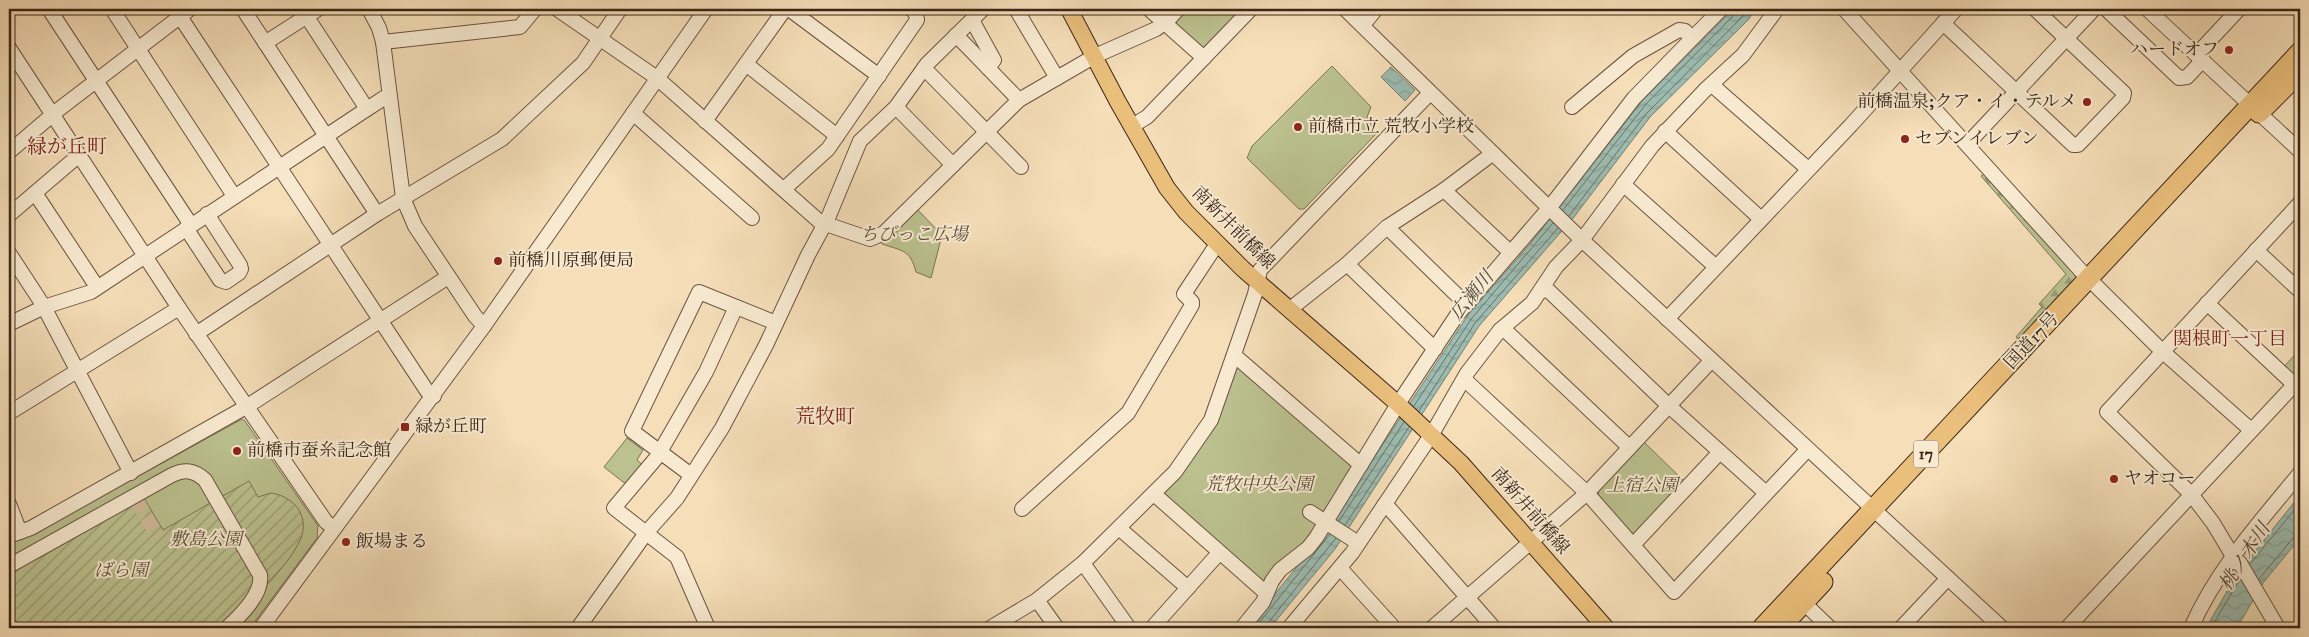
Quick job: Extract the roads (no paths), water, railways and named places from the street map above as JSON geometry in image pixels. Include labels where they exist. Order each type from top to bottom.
[{"type":"highway","name":"国道17号","points":[[1762,628],[1878,514],[2255,108],[2300,52]]},
{"type":"highway","name":"国道17号","points":[[2255,108],[2300,72]]},
{"type":"highway","name":"国道17号","points":[[1780,628],[1804,603],[1878,514]]},
{"type":"main road","name":"南新井前橋線","points":[[1069,9],[1167,188],[1192,218],[1257,281],[1426,429],[1466,468],[1606,628]]},
{"type":"street","points":[[49,9],[97,81],[220,280],[226,282],[240,272],[240,265],[207,214]]},
{"type":"street","points":[[112,9],[234,196]]},
{"type":"street","points":[[243,9],[377,214]]},
{"type":"street","points":[[368,9],[383,42],[403,198],[415,226],[474,316],[484,326]]},
{"type":"street","points":[[383,42],[520,27],[535,9]]},
{"type":"street","points":[[557,9],[656,78],[824,225],[865,238],[878,237],[1019,100],[1095,56],[1164,23],[1178,9]]},
{"type":"street","points":[[196,334],[377,214],[506,136],[582,63],[620,9]]},
{"type":"street","points":[[261,628],[434,396],[706,9]]},
{"type":"street","points":[[705,121],[787,9],[879,76]]},
{"type":"street","points":[[784,189],[824,153],[837,136],[917,20],[916,12],[911,9]]},
{"type":"street","points":[[578,628],[646,533],[677,498],[730,414],[824,225],[860,141],[896,107],[924,68],[983,9]]},
{"type":"street","points":[[1016,9],[1057,78]]},
{"type":"street","points":[[1150,9],[1204,58]]},
{"type":"street","points":[[1132,126],[1147,117],[1251,9]]},
{"type":"street","points":[[1345,9],[1582,240],[1807,450],[2002,628]]},
{"type":"street","points":[[1363,25],[1376,9]]},
{"type":"street","points":[[1242,628],[1256,611],[1280,570],[1308,548],[1327,523],[1361,465],[1401,407],[1435,349],[1466,304],[1510,252],[1551,208],[1634,98],[1721,9]]},
{"type":"street","points":[[1289,628],[1340,568],[1384,505],[1426,429],[1500,330],[1532,303],[1556,266],[1582,240],[1623,184],[1665,132],[1743,55],[1777,9]]},
{"type":"street","points":[[1845,9],[1972,139],[2042,218],[2093,283]]},
{"type":"street","points":[[1855,9],[1902,67],[2093,283],[2162,351],[2251,430]]},
{"type":"street","points":[[1667,319],[1956,9]]},
{"type":"street","points":[[1943,23],[2073,145],[2080,144],[2124,95],[2122,90],[2035,9]]},
{"type":"street","points":[[1972,139],[2094,9]]},
{"type":"street","points":[[2106,9],[2182,79],[2187,77],[2200,57],[2239,9]]},
{"type":"street","points":[[2147,9],[2300,151]]},
{"type":"street","points":[[9,152],[182,11],[279,167],[427,390],[434,396]]},
{"type":"street","points":[[266,43],[312,13],[367,109]]},
{"type":"street","points":[[972,20],[994,60],[988,68]]},
{"type":"street","points":[[1572,107],[1638,53],[1679,30],[1685,31],[1692,38]]},
{"type":"street","points":[[956,35],[1019,100]]},
{"type":"street","points":[[9,48],[196,334],[326,522],[334,528]]},
{"type":"street","points":[[746,64],[837,136]]},
{"type":"street","points":[[924,68],[1021,167]]},
{"type":"street","points":[[1712,85],[1808,169]]},
{"type":"street","points":[[990,628],[1037,600],[1083,563],[1175,472],[1208,425],[1255,294],[1257,281],[1265,264],[1430,93]]},
{"type":"street","points":[[9,318],[91,287],[97,287],[367,109],[384,98],[390,97]]},
{"type":"street","points":[[896,107],[953,165]]},
{"type":"street","points":[[633,114],[752,218]]},
{"type":"street","points":[[1665,132],[1761,219]]},
{"type":"street","points":[[1290,310],[1347,264],[1387,227],[1444,190],[1492,154]]},
{"type":"street","points":[[9,215],[78,156]]},
{"type":"street","points":[[1623,184],[1716,267]]},
{"type":"street","points":[[1444,190],[1510,252]]},
{"type":"street","points":[[35,193],[97,287]]},
{"type":"street","points":[[2278,628],[2236,559],[2191,494],[2107,412],[2300,204]]},
{"type":"street","points":[[1387,227],[1466,304]]},
{"type":"street","points":[[1022,509],[1128,413],[1189,312],[1193,304],[1184,294],[1217,244]]},
{"type":"street","points":[[2256,250],[2300,291]]},
{"type":"street","points":[[9,253],[43,305],[131,472]]},
{"type":"street","points":[[1347,264],[1435,349]]},
{"type":"street","points":[[9,504],[14,534],[131,472],[246,407],[381,322],[448,277]]},
{"type":"street","points":[[1541,290],[1549,291],[1668,406],[1766,493]]},
{"type":"street","points":[[691,475],[632,431],[699,292],[776,324]]},
{"type":"street","points":[[2067,628],[2251,430],[2297,388],[2207,303]]},
{"type":"street","points":[[9,324],[43,305]]},
{"type":"street","points":[[708,628],[677,557],[614,508],[659,453],[706,372],[736,307]]},
{"type":"street","points":[[9,413],[179,308]]},
{"type":"street","points":[[1500,330],[1506,332],[1629,447]]},
{"type":"street","points":[[1234,355],[1361,465]]},
{"type":"street","points":[[1432,628],[1587,493],[1711,361]]},
{"type":"street","points":[[1464,379],[1587,493],[1674,592],[1807,450]]},
{"type":"street","points":[[1632,545],[1720,452]]},
{"type":"street","points":[[9,566],[172,475],[180,471],[191,471],[205,480],[260,575],[261,580],[257,593],[238,618],[227,628]]},
{"type":"street","points":[[2190,628],[2206,595],[2236,559],[2300,473]]},
{"type":"street","points":[[1154,494],[1266,593]]},
{"type":"street","points":[[1384,505],[1389,508],[1494,628]]},
{"type":"street","points":[[1310,512],[1349,537]]},
{"type":"street","points":[[1120,528],[1188,588]]},
{"type":"street","points":[[1152,628],[1219,552]]},
{"type":"street","points":[[1083,563],[1129,628]]},
{"type":"street","points":[[1340,568],[1394,628]]},
{"type":"street","points":[[1906,627],[1948,578]]},
{"type":"street","points":[[1037,600],[1057,628]]},
{"type":"street","points":[[1804,603],[1830,628]]},
{"type":"water","points":[[1733,9],[1756,9],[1748,20],[1650,117],[1574,217],[1479,326],[1335,549],[1270,628],[1248,628],[1327,529],[1468,315],[1529,245],[1642,101]]},
{"type":"water","points":[[1391,67],[1415,90],[1405,101],[1381,77]]},
{"type":"water","points":[[2300,495],[2300,538],[2263,583],[2237,628],[2206,628],[2237,574]]},
{"type":"tunnel","points":[[136,499],[158,537]]},
{"type":"place","name":"ハードオフ","points":[[2229,50]]},
{"type":"place","name":"前橋温泉;クア・イ・テルメ","points":[[2087,102]]},
{"type":"place","name":"前橋市立 荒牧小学校","points":[[1298,127]]},
{"type":"place","name":"セブンイレブン","points":[[1905,139]]},
{"type":"place","name":"前橋川原郵便局","points":[[498,261]]},
{"type":"place","name":"緑が丘町","points":[[405,427]]},
{"type":"place","name":"前橋市蚕糸記念館","points":[[237,451]]},
{"type":"place","name":"ヤオコー","points":[[2114,479]]},
{"type":"place","name":"飯場まる","points":[[346,542]]},
{"type":"district","name":"緑が丘町","points":[[67,147]]},
{"type":"district","name":"関根町一丁目","points":[[2230,339]]},
{"type":"district","name":"荒牧町","points":[[825,417]]},
{"type":"park label","name":"ちびっこ広場","points":[[914,235]]},
{"type":"park label","name":"荒牧中央公園","points":[[1259,485]]},
{"type":"park label","name":"上宿公園","points":[[1642,486]]},
{"type":"park label","name":"敷島公園","points":[[206,540]]},
{"type":"park label","name":"ばら園","points":[[121,571]]},
{"type":"water label","name":"広瀬川","points":[[1472,296]]},
{"type":"water label","name":"桃ノ木川","points":[[2245,557]]}]
